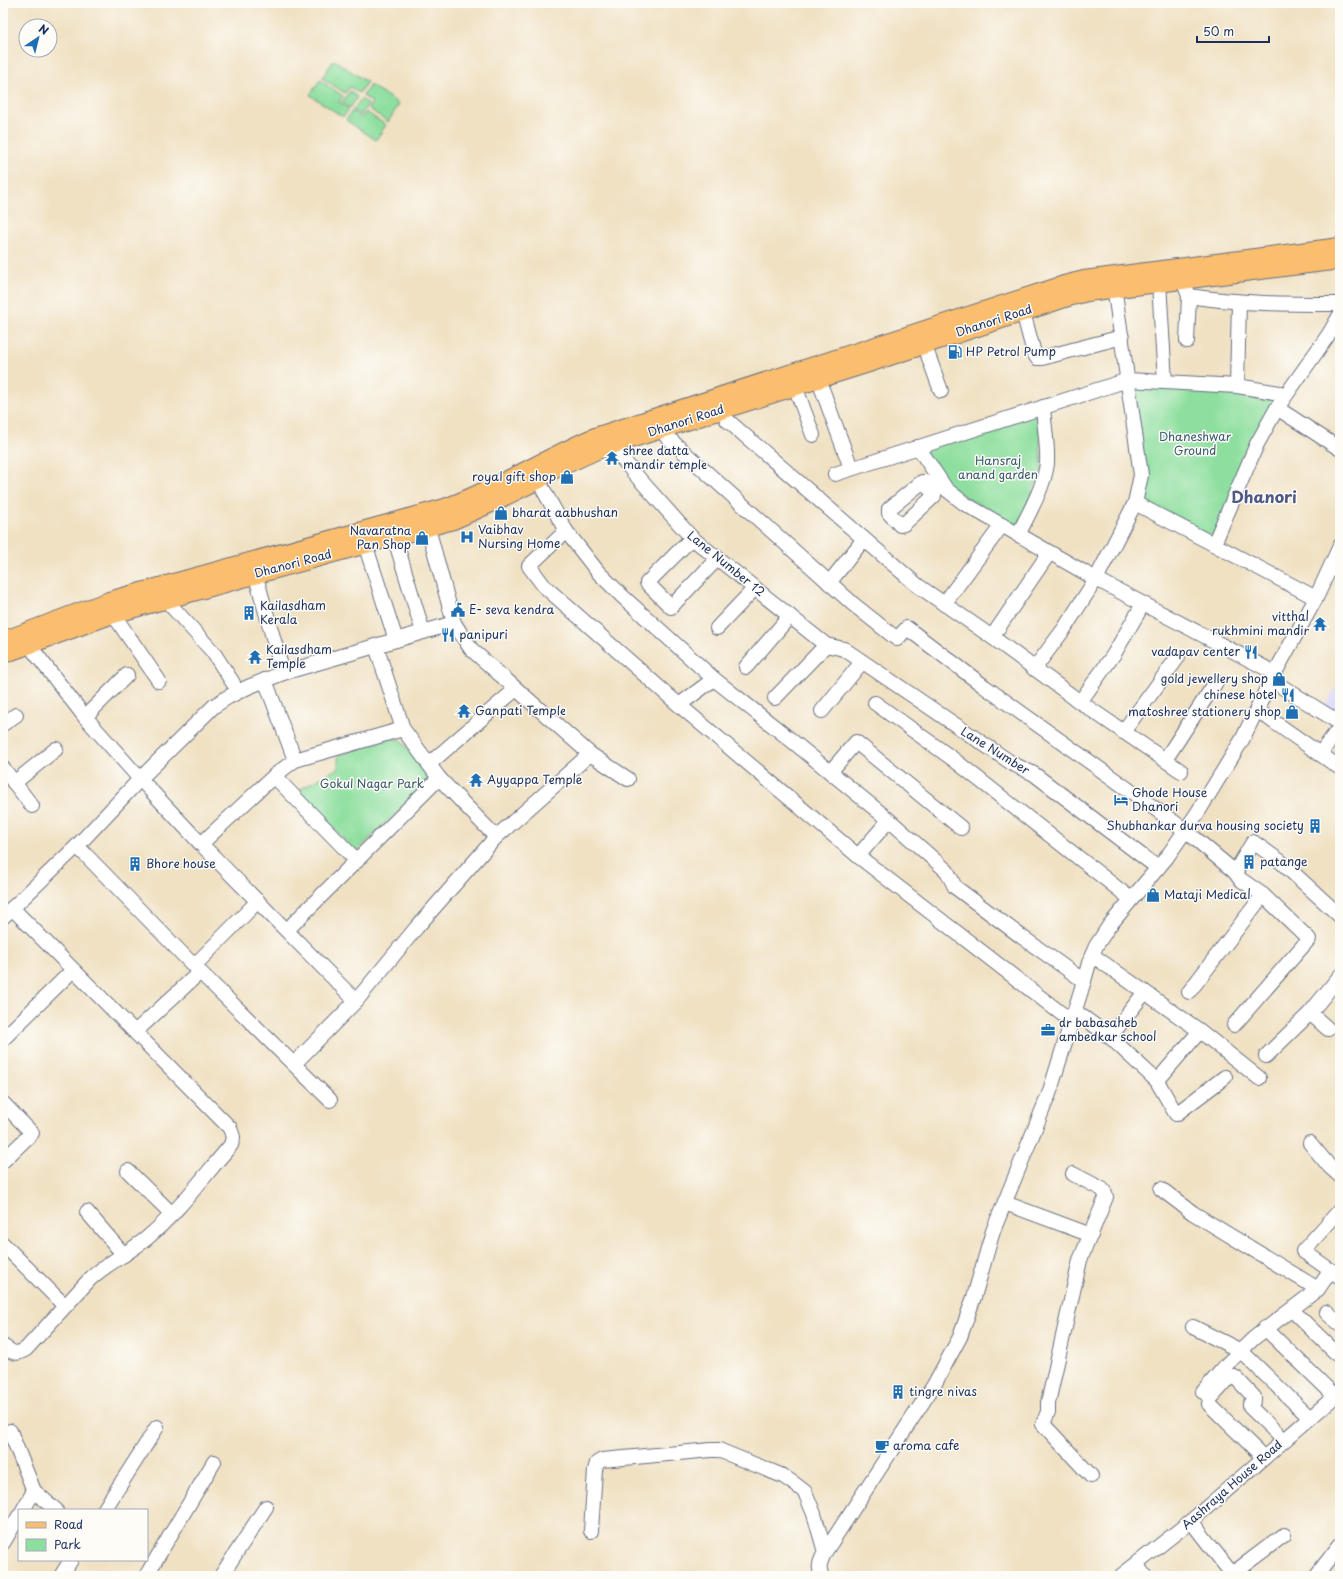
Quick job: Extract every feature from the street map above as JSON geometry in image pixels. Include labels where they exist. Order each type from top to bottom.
[{"type":"main road","name":"Dhanori Road","points":[[3,654],[113,614],[165,599],[254,568],[426,521],[453,520],[468,514],[534,475],[551,471],[573,453],[599,449],[611,439],[835,366],[1064,284],[1084,280],[1159,283],[1186,288],[1309,257],[1340,247]]},
{"type":"main road","name":"Dhanori Road","points":[[720,403],[795,386],[818,378],[835,366],[875,361],[1087,292],[1113,282],[1309,257],[1340,260]]},
{"type":"main road","name":"Dhanori Road","points":[[3,641],[109,601],[366,544],[394,536],[426,521]]},
{"type":"street","points":[[1034,669],[1064,629],[1096,579],[1135,503],[1141,475],[1113,282]]},
{"type":"street","points":[[1159,283],[1165,382]]},
{"type":"street","points":[[1187,341],[1186,288],[1239,302],[1340,304]]},
{"type":"street","points":[[1237,386],[1239,302]]},
{"type":"street","points":[[1022,312],[1034,353],[1037,358],[1122,337]]},
{"type":"street","points":[[1214,544],[1257,444],[1286,394],[1329,334],[1340,315]]},
{"type":"street","points":[[924,344],[941,391]]},
{"type":"street","points":[[818,378],[851,468]]},
{"type":"street","points":[[835,474],[918,446],[1128,380],[1237,386],[1286,394]]},
{"type":"street","points":[[795,386],[813,435]]},
{"type":"street","points":[[720,403],[727,420],[917,585],[992,637],[1080,702],[1181,771]]},
{"type":"street","points":[[1018,535],[1035,501],[1047,462],[1043,407]]},
{"type":"street","points":[[1277,408],[1340,449]]},
{"type":"street","points":[[660,423],[666,436],[829,583],[897,639],[907,628],[985,687],[1185,830],[1235,872],[1240,879],[1263,895],[1309,939],[1234,1025]]},
{"type":"street","name":"Lane Number 12","points":[[611,439],[620,456],[692,538],[826,645]]},
{"type":"street","points":[[918,446],[933,482],[946,489],[965,504],[1049,553],[1273,677],[1340,723]]},
{"type":"street","points":[[534,475],[566,531],[598,572],[622,596],[714,679],[889,820],[947,871],[955,887],[1084,981]]},
{"type":"street","points":[[1135,503],[1316,598]]},
{"type":"street","points":[[426,521],[454,623],[471,649],[590,754],[628,779]]},
{"type":"street","points":[[944,604],[1002,525]]},
{"type":"street","points":[[566,531],[529,566],[544,586],[679,705],[858,856],[1073,1016],[1110,1036],[1157,1082],[1176,1114],[1225,1077]]},
{"type":"street","points":[[394,536],[424,632]]},
{"type":"street","points":[[692,538],[647,583],[671,608],[718,558]]},
{"type":"street","points":[[829,583],[864,539]]},
{"type":"street","points":[[366,544],[396,640]]},
{"type":"street","points":[[819,1575],[819,1563],[825,1552],[934,1385],[960,1337],[974,1297],[993,1231],[1049,1094],[1084,981],[1088,963],[1096,946],[1109,926],[1158,868],[1185,830],[1242,740],[1273,677],[1316,598],[1340,546]]},
{"type":"street","points":[[992,637],[1049,553]]},
{"type":"street","points":[[254,568],[282,673]]},
{"type":"street","points":[[717,628],[755,588]]},
{"type":"street","points":[[165,599],[213,652],[233,683]]},
{"type":"street","points":[[1080,702],[1114,654],[1143,604]]},
{"type":"street","points":[[113,614],[159,681]]},
{"type":"street","points":[[746,667],[790,616]]},
{"type":"street","points":[[3,1346],[13,1352],[20,1353],[26,1349],[64,1305],[99,1271],[148,1237],[172,1214],[231,1145],[233,1137],[230,1128],[73,970],[7,912],[77,846],[140,778],[214,706],[228,697],[282,673],[454,623]]},
{"type":"street","points":[[29,645],[85,717],[140,778],[201,844],[356,1001]]},
{"type":"street","points":[[775,698],[826,645]]},
{"type":"street","name":"Lane Number","points":[[826,645],[844,650],[1013,764],[1034,774],[1158,868]]},
{"type":"street","points":[[376,646],[403,729],[439,778],[496,837]]},
{"type":"street","points":[[1123,732],[1178,657]]},
{"type":"street","points":[[822,711],[862,662]]},
{"type":"street","points":[[85,717],[127,675]]},
{"type":"street","points":[[679,705],[714,679]]},
{"type":"street","points":[[265,680],[295,760]]},
{"type":"street","points":[[1165,760],[1216,682]]},
{"type":"street","points":[[429,764],[516,689]]},
{"type":"street","points":[[875,703],[953,759],[1132,899]]},
{"type":"street","points":[[1257,710],[1340,768]]},
{"type":"street","points":[[3,724],[16,715]]},
{"type":"street","points":[[1320,754],[1340,727]]},
{"type":"street","points":[[201,844],[274,776],[295,760],[403,729]]},
{"type":"street","points":[[830,772],[856,742],[961,828]]},
{"type":"street","points":[[14,783],[56,749]]},
{"type":"street","points":[[294,1064],[356,1001],[417,927],[496,837],[590,754]]},
{"type":"street","points":[[3,768],[32,806]]},
{"type":"street","points":[[274,776],[357,861]]},
{"type":"street","points":[[286,930],[439,778]]},
{"type":"street","points":[[858,856],[889,820]]},
{"type":"street","points":[[1235,872],[1253,842],[1280,861],[1340,916]]},
{"type":"street","points":[[77,846],[197,969],[330,1100]]},
{"type":"street","points":[[1189,992],[1263,895]]},
{"type":"street","points":[[134,1032],[197,969],[258,901]]},
{"type":"street","points":[[1092,955],[1200,1030],[1259,1078]]},
{"type":"street","points":[[3,1039],[73,970]]},
{"type":"street","points":[[1266,1056],[1310,1013],[1340,977]]},
{"type":"street","points":[[1110,1036],[1145,992]]},
{"type":"street","points":[[1310,1013],[1328,1029]]},
{"type":"street","points":[[1157,1082],[1200,1030]]},
{"type":"street","points":[[3,1103],[32,1133],[3,1161]]},
{"type":"street","points":[[1310,1142],[1329,1166],[1340,1176]]},
{"type":"street","points":[[128,1171],[172,1214]]},
{"type":"street","points":[[1073,1174],[1097,1186],[1105,1193],[1104,1202],[1080,1260],[1074,1281],[1048,1403],[1048,1412],[1043,1424],[1091,1476]]},
{"type":"street","points":[[1161,1189],[1193,1213],[1318,1289]]},
{"type":"street","points":[[1004,1203],[1091,1235]]},
{"type":"street","points":[[87,1212],[124,1255]]},
{"type":"street","points":[[1203,1392],[1228,1363],[1265,1328],[1292,1310],[1335,1274],[1303,1251],[1338,1215]]},
{"type":"street","points":[[3,1244],[64,1305]]},
{"type":"street","points":[[1292,1310],[1340,1357]]},
{"type":"street","points":[[1326,1312],[1340,1324]]},
{"type":"street","points":[[1193,1327],[1241,1351],[1310,1418]]},
{"type":"street","points":[[1265,1328],[1338,1394]]},
{"type":"street","points":[[1264,1458],[1209,1404],[1210,1399],[1230,1377],[1232,1376],[1236,1378],[1254,1397],[1250,1407],[1284,1440]]},
{"type":"street","name":"Aashraya House Road","points":[[1121,1576],[1191,1521],[1338,1394]]},
{"type":"street","points":[[105,1509],[156,1427]]},
{"type":"street","points":[[10,1431],[34,1491],[55,1509]]},
{"type":"street","points":[[591,1531],[595,1470],[597,1463],[602,1460],[719,1450],[783,1476],[805,1492],[814,1514],[825,1552]]},
{"type":"street","points":[[146,1576],[214,1462]]},
{"type":"street","points":[[24,1509],[34,1491]]},
{"type":"street","points":[[221,1576],[266,1507]]},
{"type":"street","points":[[3,1543],[18,1518]]},
{"type":"street","points":[[1191,1521],[1232,1575],[1284,1535]]},
{"type":"street","points":[[1316,1576],[1340,1545]]},
{"type":"street","points":[[61,1576],[70,1561]]},
{"type":"street","points":[[1136,1565],[1145,1576]]},
{"type":"shaded area","points":[[1340,681],[1340,718],[1324,707]]},
{"type":"green space","points":[[334,60],[367,82],[359,93],[350,87],[345,93],[322,78]]},
{"type":"green space","points":[[320,80],[343,96],[339,102],[349,109],[343,117],[310,95]]},
{"type":"green space","points":[[370,85],[399,104],[388,122],[368,108],[372,102],[363,96]]},
{"type":"green space","points":[[350,91],[357,97],[350,108],[342,102]]},
{"type":"green space","points":[[361,99],[368,104],[361,115],[353,110]]},
{"type":"green space","points":[[352,111],[361,118],[366,112],[386,125],[376,140],[346,120]]},
{"type":"green space","name":"Dhaneshwar Ground","points":[[1135,385],[1278,395],[1212,539],[1141,502]]},
{"type":"green space","name":"Hansraj anand garden","points":[[1038,412],[1042,469],[1017,528],[948,486],[924,449]]},
{"type":"green space","name":"Gokul Nagar Park","points":[[392,738],[401,740],[430,780],[356,852],[297,791],[338,768],[338,755]]},
{"type":"place","name":"HP Petrol Pump","points":[[955,352]]},
{"type":"place","name":"shree datta mandir temple","points":[[612,458]]},
{"type":"place","name":"royal gift shop","points":[[567,477]]},
{"type":"place","name":"bharat aabhushan","points":[[501,513]]},
{"type":"place","name":"Vaibhav Nursing Home","points":[[467,537]]},
{"type":"place","name":"Navaratna Pan Shop","points":[[422,538]]},
{"type":"place","name":"E- seva kendra","points":[[458,610]]},
{"type":"place","name":"Kailasdham Kerala","points":[[249,613]]},
{"type":"place","name":"vitthal rukhmini mandir","points":[[1320,624]]},
{"type":"place","name":"panipuri","points":[[448,635]]},
{"type":"place","name":"vadapav center","points":[[1251,652]]},
{"type":"place","name":"Kailasdham Temple","points":[[255,657]]},
{"type":"place","name":"gold jewellery shop","points":[[1279,679]]},
{"type":"place","name":"chinese hotel","points":[[1288,695]]},
{"type":"place","name":"Ganpati Temple","points":[[464,711]]},
{"type":"place","name":"matoshree stationery shop","points":[[1292,712]]},
{"type":"place","name":"Ayyappa Temple","points":[[476,780]]},
{"type":"place","name":"Ghode House Dhanori","points":[[1121,800]]},
{"type":"place","name":"Shubhankar durva housing society","points":[[1315,826]]},
{"type":"place","name":"patange","points":[[1249,862]]},
{"type":"place","name":"Bhore house","points":[[135,864]]},
{"type":"place","name":"Mataji Medical","points":[[1153,895]]},
{"type":"place","name":"dr babasaheb ambedkar school","points":[[1048,1030]]},
{"type":"place","name":"tingre nivas","points":[[898,1392]]},
{"type":"place","name":"aroma cafe","points":[[882,1446]]},
{"type":"district","name":"Dhanori","points":[[1264,497]]}]
